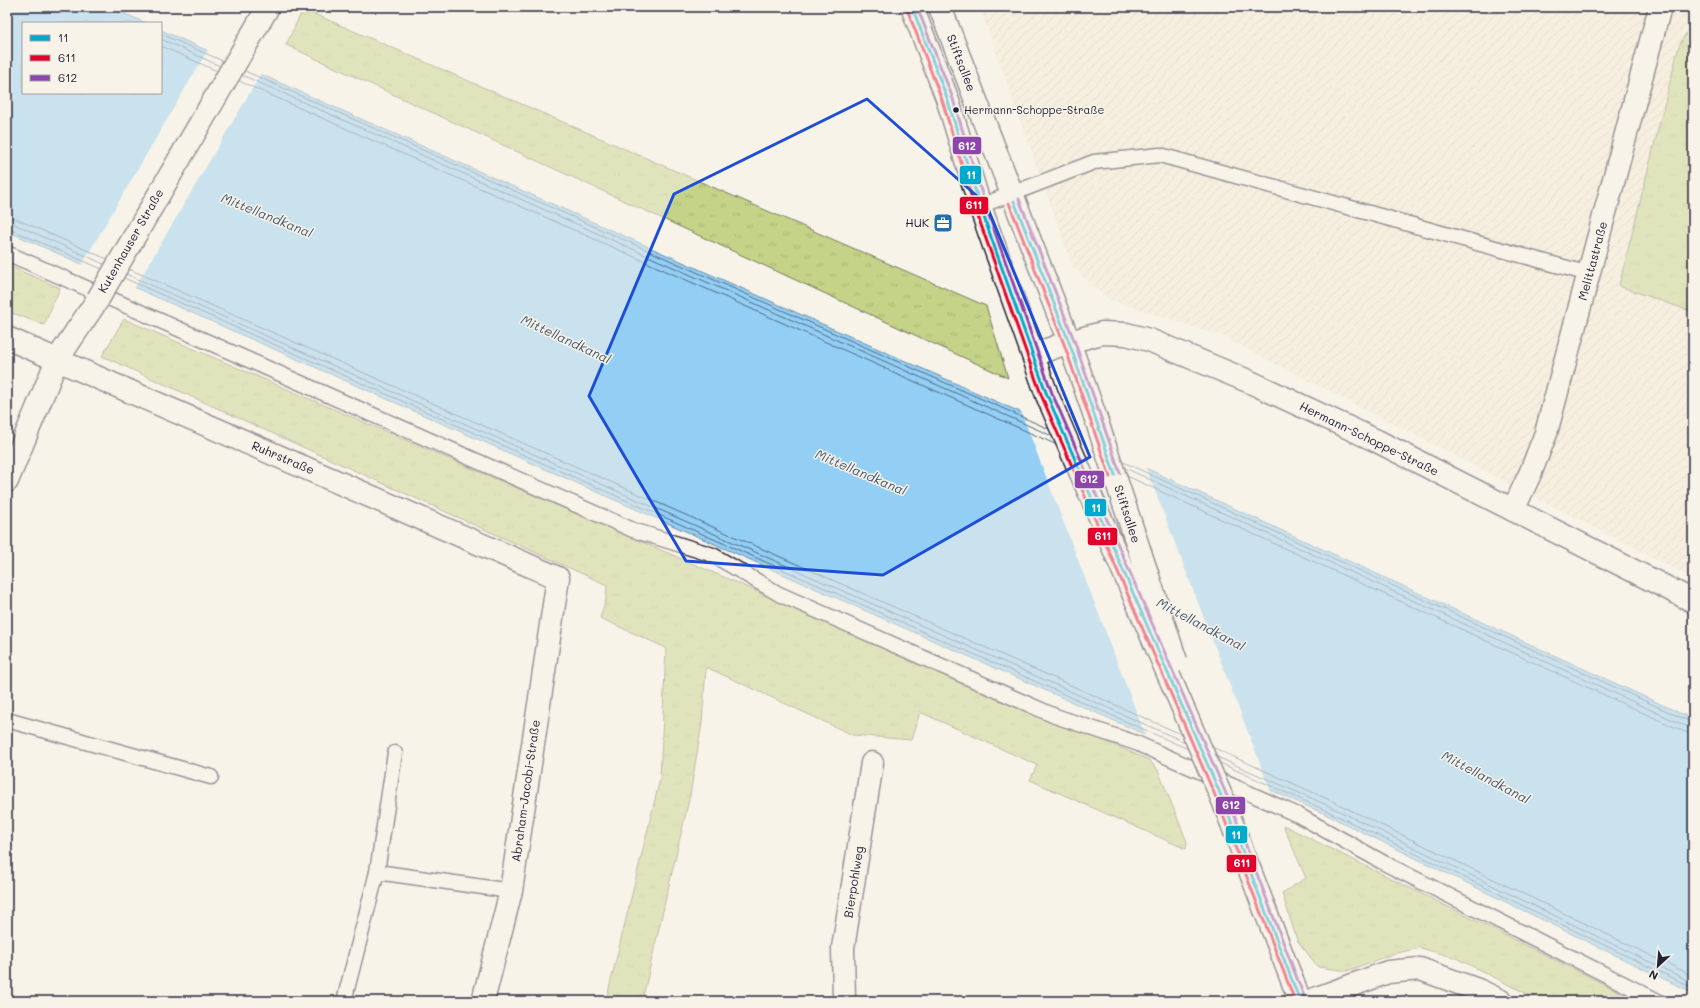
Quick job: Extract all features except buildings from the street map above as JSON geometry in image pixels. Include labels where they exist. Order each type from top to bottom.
[{"type":"street","name":"Kutenhauser Straße","points":[[7,481],[57,360],[98,299],[268,7]]},
{"type":"street","name":"Stiftsallee","points":[[912,7],[947,98],[980,206],[1047,395],[1222,798],[1300,1001]]},
{"type":"street","name":"Stiftsallee","points":[[940,7],[1069,342],[1222,798]]},
{"type":"street","name":"Melittastraße","points":[[1513,510],[1530,474],[1546,433],[1660,7]]},
{"type":"street","name":"Hermann-Schoppe-Straße","points":[[1033,355],[1069,342],[1102,333],[1126,334],[1162,345],[1277,394],[1377,441],[1693,601]]},
{"type":"street","name":"Ruhrstraße","points":[[7,338],[558,578]]},
{"type":"street","name":"Abraham-Jacobi-Straße","points":[[483,1001],[512,891],[558,578]]},
{"type":"street","name":"Bierpohlweg","points":[[844,1001],[843,948],[872,763]]},
{"type":"street","points":[[1309,1001],[1388,972],[1420,969],[1478,990],[1501,1001]]},
{"type":"lane","points":[[980,206],[1094,162],[1160,155],[1589,274]]},
{"type":"lane","points":[[7,253],[634,530],[713,555],[779,594],[1055,716],[1136,743],[1298,815],[1384,863],[1658,1001]]},
{"type":"lane","points":[[7,720],[211,777]]},
{"type":"lane","points":[[344,1001],[377,872],[395,753]]},
{"type":"lane","points":[[377,872],[512,891]]},
{"type":"highlighted area","points":[[867,99],[986,204],[1090,457],[883,575],[686,561],[589,396],[674,194]]},
{"type":"shaded area","points":[[980,7],[1693,7],[1693,578],[1220,335],[1111,300],[1099,291],[1073,267]]},
{"type":"green space","points":[[303,9],[986,306],[1008,378],[286,45]]},
{"type":"green space","points":[[1689,28],[1693,28],[1693,312],[1619,286],[1679,46]]},
{"type":"green space","points":[[7,265],[60,288],[44,325],[7,311]]},
{"type":"green space","points":[[124,319],[1149,760],[1158,770],[1187,842],[1186,849],[1030,780],[1037,765],[920,712],[911,740],[853,735],[706,667],[702,723],[690,795],[642,1001],[606,1001],[660,779],[666,648],[600,618],[606,599],[607,585],[102,356]]},
{"type":"green space","points":[[1283,825],[1638,1001],[1541,1001],[1456,958],[1421,948],[1392,954],[1347,971],[1318,967],[1297,940],[1282,893],[1306,878]]},
{"type":"water","name":"Mittellandkanal","points":[[7,7],[110,7],[144,22],[22,22],[22,94],[162,94],[162,30],[1139,465],[1693,719],[1693,993],[1325,814],[7,231]]},
{"type":"pier","points":[[209,48],[262,72],[134,289],[81,266]]},
{"type":"pier","points":[[1020,409],[1145,465],[1271,792],[1146,737]]},
{"type":"transit line","name":"11","points":[[912,7],[947,98],[980,206],[1047,395],[1222,798],[1300,1001]]},
{"type":"transit line","name":"612","points":[[917,7],[952,96],[985,204],[1052,393],[1227,796],[1305,999]]},
{"type":"transit line","name":"611","points":[[907,9],[942,100],[975,208],[1042,397],[1217,800],[1295,1001]]},
{"type":"transit line","name":"612","points":[[1019,199],[1074,340],[1120,473]]},
{"type":"transit line","name":"11","points":[[1014,201],[1069,342],[1115,475]]},
{"type":"transit line","name":"611","points":[[1009,203],[1064,344],[1110,477]]},
{"type":"place","name":"Hermann-Schoppe-Straße","points":[[956,110]]},
{"type":"place","name":"HUK","points":[[943,223]]}]
